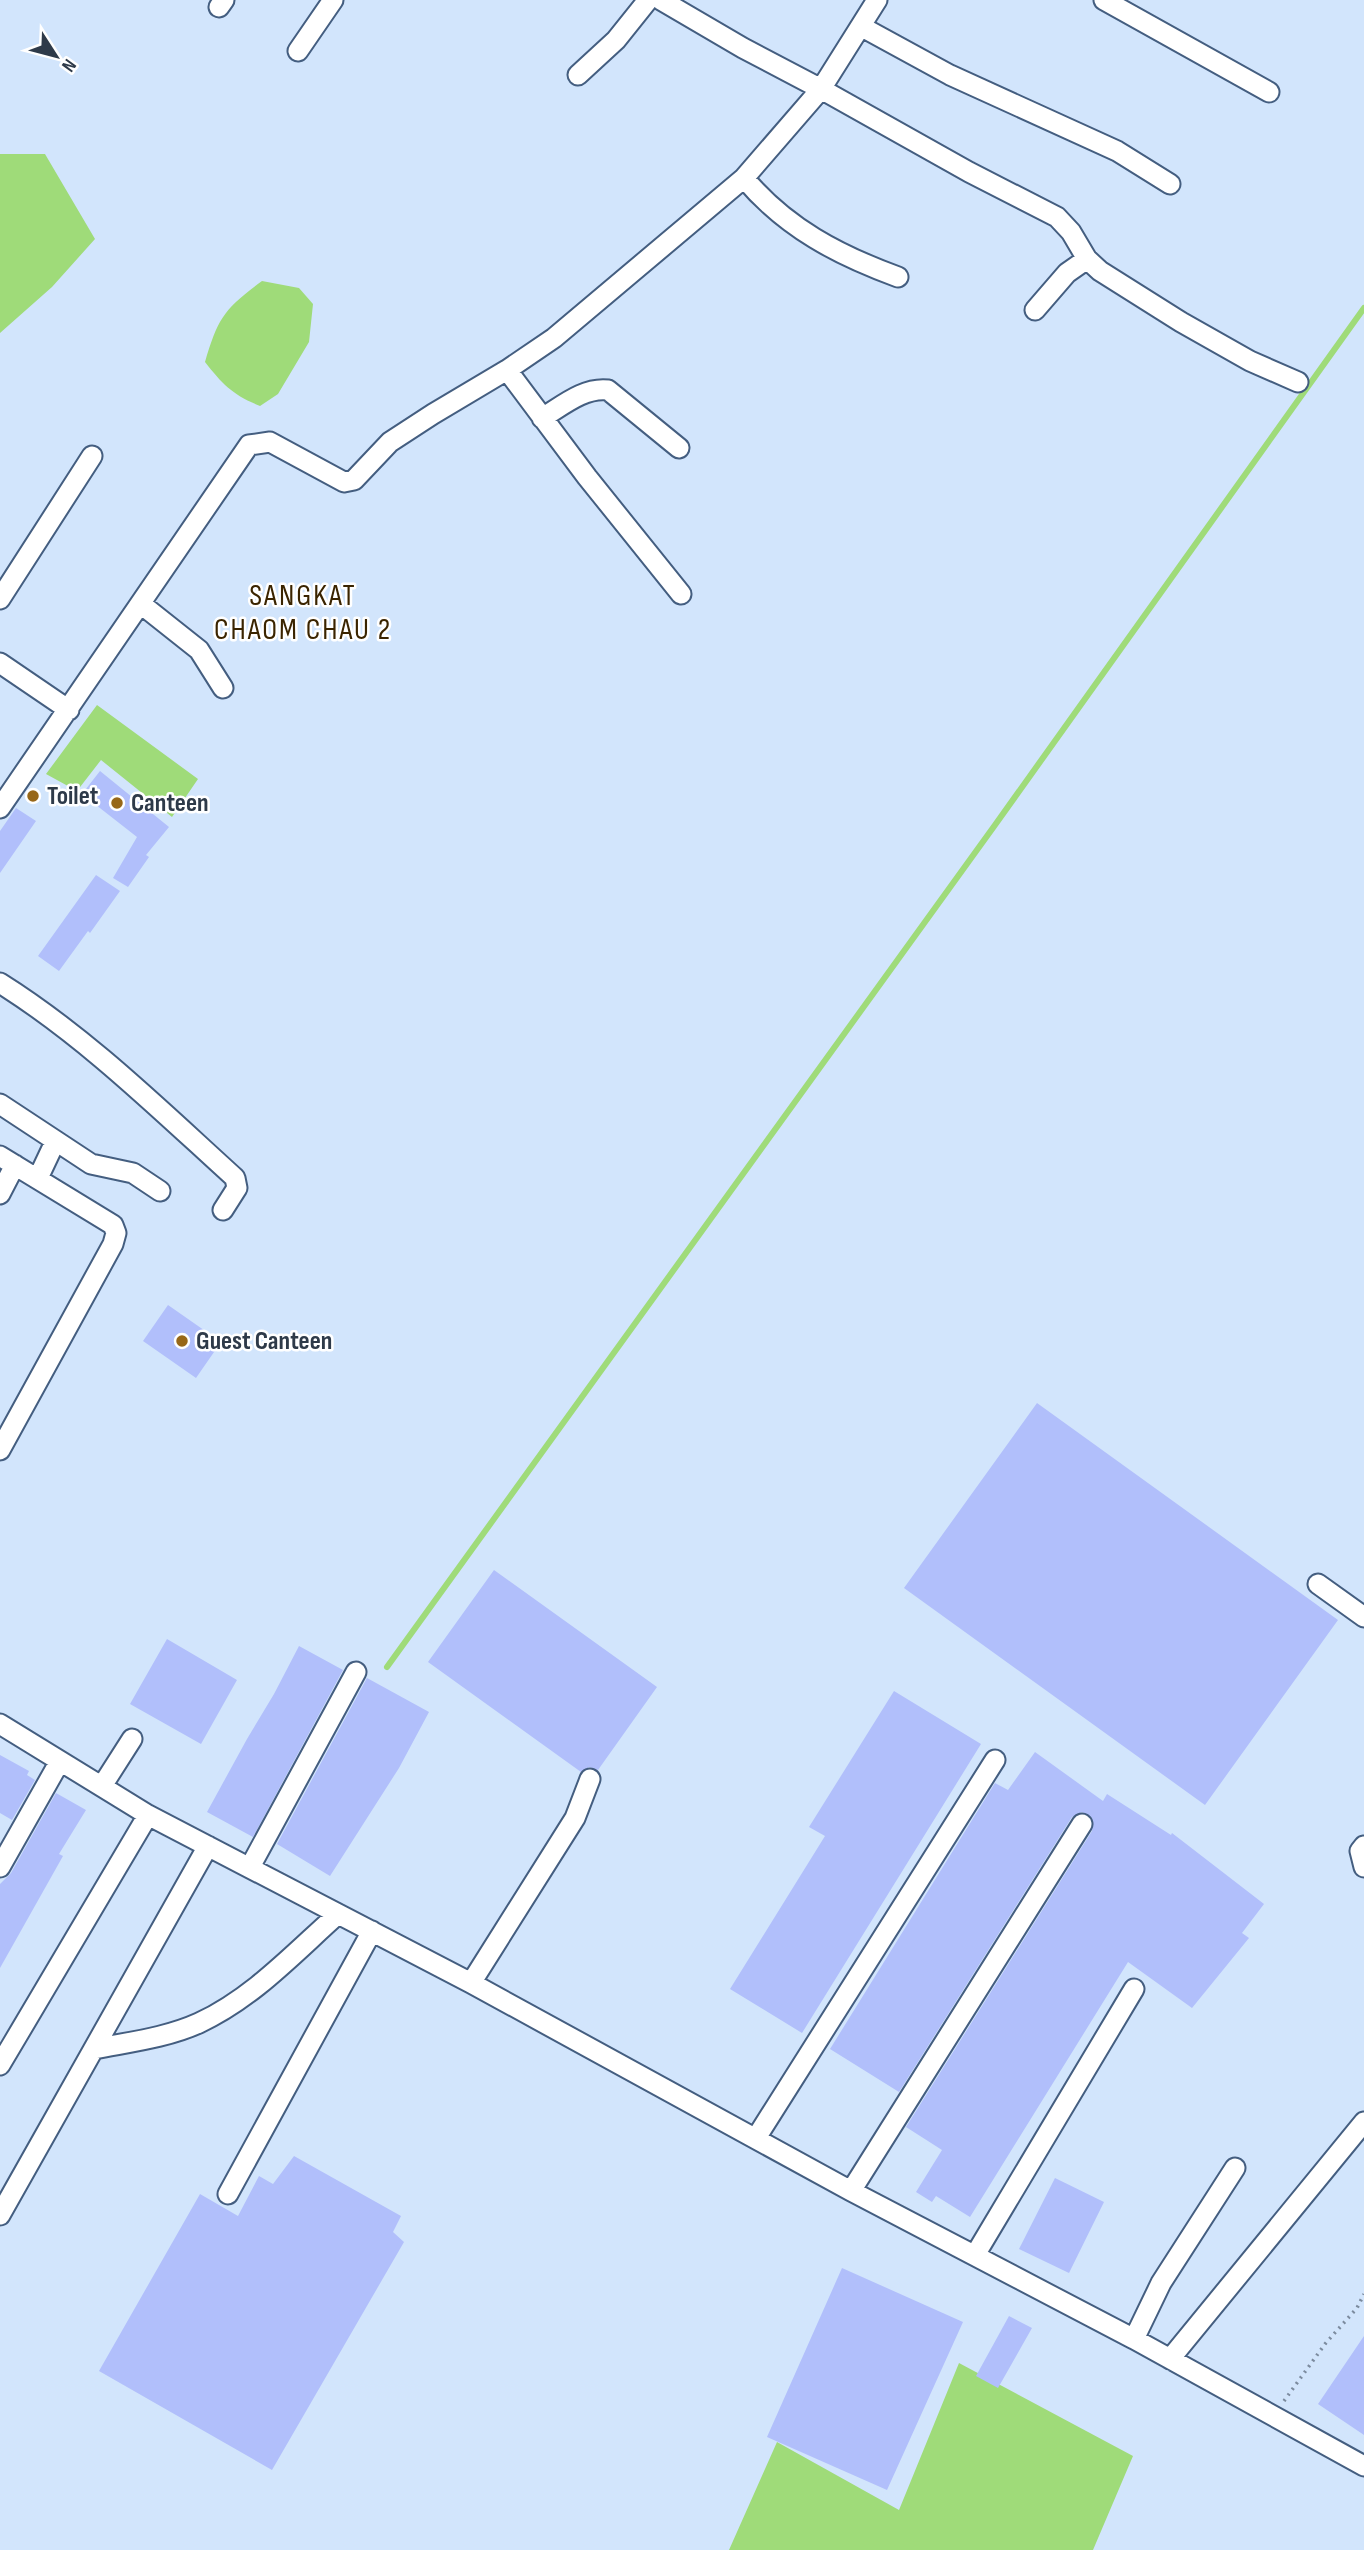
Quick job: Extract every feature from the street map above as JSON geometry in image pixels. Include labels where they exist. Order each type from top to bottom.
[{"type":"street","points":[[298,51],[333,0]]},
{"type":"street","points":[[578,75],[616,40],[648,0]]},
{"type":"street","points":[[661,0],[969,172],[1057,217],[1071,232],[1087,259],[1111,279],[1250,361],[1298,382]]},
{"type":"street","points":[[0,808],[249,445],[270,442],[344,482],[354,480],[390,442],[554,338],[744,178],[821,89],[877,0]]},
{"type":"street","points":[[1104,0],[1269,92]]},
{"type":"street","points":[[862,27],[950,75],[1116,150],[1170,184]]},
{"type":"street","points":[[744,178],[775,212],[818,241],[853,260],[898,277]]},
{"type":"street","points":[[1035,310],[1067,272],[1087,259]]},
{"type":"street","points":[[507,370],[681,594]]},
{"type":"street","points":[[542,418],[584,393],[597,389],[608,390],[679,448]]},
{"type":"street","points":[[0,599],[92,456]]},
{"type":"street","points":[[141,604],[199,650],[223,688]]},
{"type":"street","points":[[0,663],[69,710]]},
{"type":"street","points":[[0,983],[40,1008],[72,1033],[235,1178],[237,1188],[223,1210]]},
{"type":"street","points":[[0,1104],[91,1164],[133,1173],[160,1191]]},
{"type":"street","points":[[38,1178],[55,1142]]},
{"type":"street","points":[[0,1194],[8,1161],[113,1226],[116,1233],[113,1244],[0,1450]]},
{"type":"street","points":[[1318,1584],[1364,1617]]},
{"type":"street","points":[[250,1867],[356,1672]]},
{"type":"street","points":[[0,1724],[148,1815],[471,1983],[851,2191],[1134,2339],[1364,2466]]},
{"type":"street","points":[[102,1787],[132,1740]]},
{"type":"street","points":[[756,2138],[995,1760]]},
{"type":"street","points":[[0,1867],[60,1761]]},
{"type":"street","points":[[471,1983],[575,1818],[590,1779]]},
{"type":"street","points":[[0,2065],[148,1815]]},
{"type":"street","points":[[851,2191],[1082,1824]]},
{"type":"street","points":[[0,2215],[208,1846]]},
{"type":"street","points":[[1364,1846],[1360,1852],[1364,1867]]},
{"type":"street","points":[[94,2049],[166,2035],[198,2024],[249,1995],[338,1913]]},
{"type":"street","points":[[228,2194],[372,1931]]},
{"type":"street","points":[[975,2255],[1134,1989]]},
{"type":"street","points":[[1170,2359],[1364,2122]]},
{"type":"street","points":[[1134,2339],[1161,2283],[1235,2168]]},
{"type":"path","points":[[1272,2417],[1325,2344],[1357,2308],[1364,2294]]},
{"type":"shaded area","points":[[0,154],[45,154],[95,239],[52,287],[0,333]]},
{"type":"shaded area","points":[[262,281],[299,288],[313,304],[309,342],[278,394],[260,406],[229,388],[205,362],[224,316],[239,299]]},
{"type":"shaded area","points":[[97,705],[198,779],[172,817],[101,760],[77,791],[46,774]]},
{"type":"shaded area","points":[[959,2363],[1133,2456],[1093,2550],[729,2550],[777,2442],[899,2510]]},
{"type":"building","points":[[100,771],[169,827],[146,855],[149,857],[128,887],[113,878],[137,837],[82,794]]},
{"type":"building","points":[[16,808],[36,821],[0,873],[0,831]]},
{"type":"building","points":[[96,875],[120,891],[59,971],[38,956]]},
{"type":"building","name":"Guest Canteen","points":[[168,1305],[221,1342],[196,1378],[143,1341]]},
{"type":"building","points":[[1037,1403],[1338,1620],[1205,1805],[904,1588]]},
{"type":"building","points":[[494,1570],[657,1687],[598,1770],[589,1767],[581,1772],[428,1662]]},
{"type":"building","points":[[167,1639],[237,1680],[201,1744],[130,1704]]},
{"type":"building","points":[[299,1646],[343,1670],[253,1837],[207,1812]]},
{"type":"building","points":[[367,1678],[429,1712],[399,1768],[330,1876],[277,1844]]},
{"type":"building","points":[[894,1691],[981,1744],[802,2033],[730,1989],[825,1836],[809,1827]]},
{"type":"building","points":[[1035,1752],[1103,1801],[1107,1794],[1171,1835],[1172,1833],[1264,1904],[1242,1933],[1249,1938],[1192,2008],[1128,1962],[970,2217],[936,2196],[932,2202],[916,2192],[942,2150],[906,2127],[1092,1831],[1092,1818],[1082,1812],[1072,1817],[899,2092],[830,2049],[995,1783],[1008,1790]]},
{"type":"building","points":[[0,1755],[29,1771],[27,1775],[35,1780],[12,1820],[0,1813]]},
{"type":"building","points":[[56,1793],[86,1810],[59,1854],[63,1856],[0,1968],[0,1884],[11,1873]]},
{"type":"building","points":[[294,2156],[401,2216],[393,2232],[404,2242],[272,2470],[99,2371],[200,2194],[238,2216],[259,2176],[273,2184]]},
{"type":"building","points":[[1055,2178],[1104,2202],[1069,2273],[1019,2249]]},
{"type":"building","points":[[842,2268],[963,2322],[887,2490],[767,2437]]},
{"type":"building","points":[[1009,2316],[1032,2328],[998,2388],[976,2376]]},
{"type":"building","points":[[1364,2336],[1364,2435],[1318,2404]]},
{"type":"waterway","points":[[387,1667],[995,825],[1364,308]]},
{"type":"place","name":"Toilet","points":[[33,796]]},
{"type":"place","name":"Canteen","points":[[117,803]]},
{"type":"place","name":"Guest Canteen","points":[[182,1341]]},
{"type":"district","name":"SANGKAT CHAOM CHAU 2","points":[[303,613]]}]
